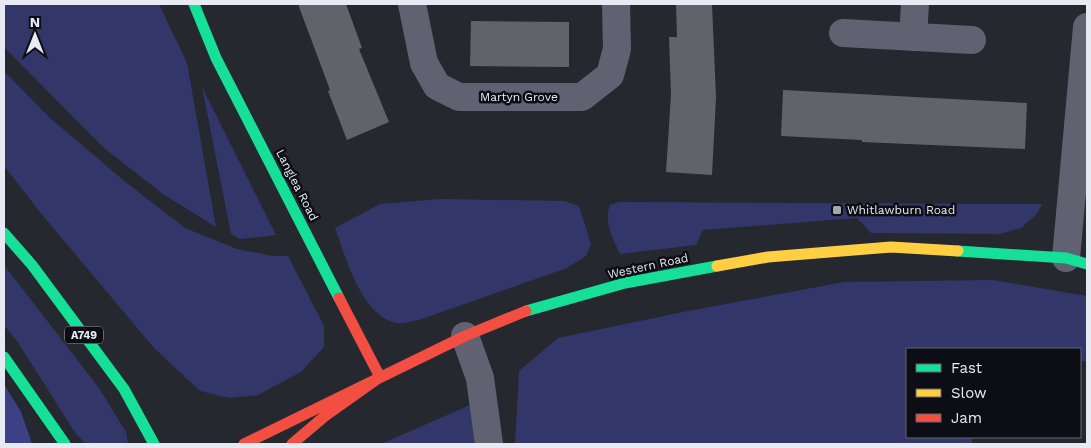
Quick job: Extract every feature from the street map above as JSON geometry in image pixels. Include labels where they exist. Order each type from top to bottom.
[{"type":"street","name":"Langlea Road","points":[[194,4],[216,58],[380,377]]},
{"type":"street","name":"Martyn Grove","points":[[412,4],[424,63],[437,86],[459,97],[582,97],[610,75],[617,49],[616,4]]},
{"type":"street","points":[[913,37],[915,4]]},
{"type":"street","points":[[1076,261],[1087,27]]},
{"type":"street","points":[[843,33],[972,40]]},
{"type":"street","name":"A749","points":[[4,233],[32,265],[120,383],[154,444]]},
{"type":"street","name":"Western Road","points":[[244,444],[465,336],[528,310],[625,283],[768,257],[892,247],[1076,261]]},
{"type":"street","points":[[465,336],[480,378],[489,444]]},
{"type":"street","points":[[4,357],[65,444]]},
{"type":"street","points":[[292,444],[325,416],[380,377]]},
{"type":"shaded area","points":[[4,4],[159,4],[187,63],[216,227],[163,194],[104,148],[4,47]]},
{"type":"shaded area","points":[[4,71],[49,117],[123,180],[185,228],[237,249],[273,256],[288,256],[324,326],[324,347],[301,372],[258,395],[229,398],[200,391],[154,348],[4,166]]},
{"type":"shaded area","points":[[202,87],[276,235],[240,239],[231,234]]},
{"type":"shaded area","points":[[440,199],[564,201],[579,206],[591,244],[586,256],[567,268],[419,320],[396,323],[384,318],[373,309],[364,297],[350,269],[335,228],[380,204]]},
{"type":"shaded area","points":[[619,202],[1042,204],[1037,214],[1021,228],[1000,234],[871,233],[857,218],[703,230],[696,245],[620,254],[608,223],[610,205]]},
{"type":"shaded area","points":[[4,265],[99,388],[126,432],[128,444],[86,444],[76,434],[17,341],[4,325]]},
{"type":"shaded area","points":[[993,280],[1087,296],[1087,361],[1081,361],[1081,348],[906,348],[906,438],[972,438],[972,444],[515,444],[519,371],[558,338],[844,282]]},
{"type":"shaded area","points":[[4,384],[21,412],[32,444],[4,444]]},
{"type":"shaded area","points":[[470,405],[475,444],[381,444]]},
{"type":"building","points":[[298,4],[346,4],[362,48],[359,49],[389,122],[347,140]]},
{"type":"building","points":[[676,4],[712,4],[716,97],[712,175],[666,172],[671,95],[669,37],[677,37]]},
{"type":"building","points":[[471,21],[569,22],[569,67],[470,66]]},
{"type":"building","points":[[783,90],[1027,103],[1025,149],[862,142],[862,140],[781,136]]},
{"type":"traffic: fast","points":[[194,4],[216,58],[339,298]]},
{"type":"traffic: fast","points":[[4,233],[32,265],[124,389],[154,444]]},
{"type":"traffic: fast","points":[[958,251],[1066,258],[1087,264]]},
{"type":"traffic: fast","points":[[526,311],[625,283],[717,266]]},
{"type":"traffic: fast","points":[[4,357],[65,444]]},
{"type":"traffic: slow","points":[[717,266],[768,257],[891,247],[958,251]]},
{"type":"traffic: jam","points":[[339,298],[380,377]]},
{"type":"traffic: jam","points":[[244,444],[465,336],[526,311]]},
{"type":"traffic: jam","points":[[292,444],[325,416],[380,377]]},
{"type":"place","name":"Whitlawburn Road","points":[[837,210]]}]
